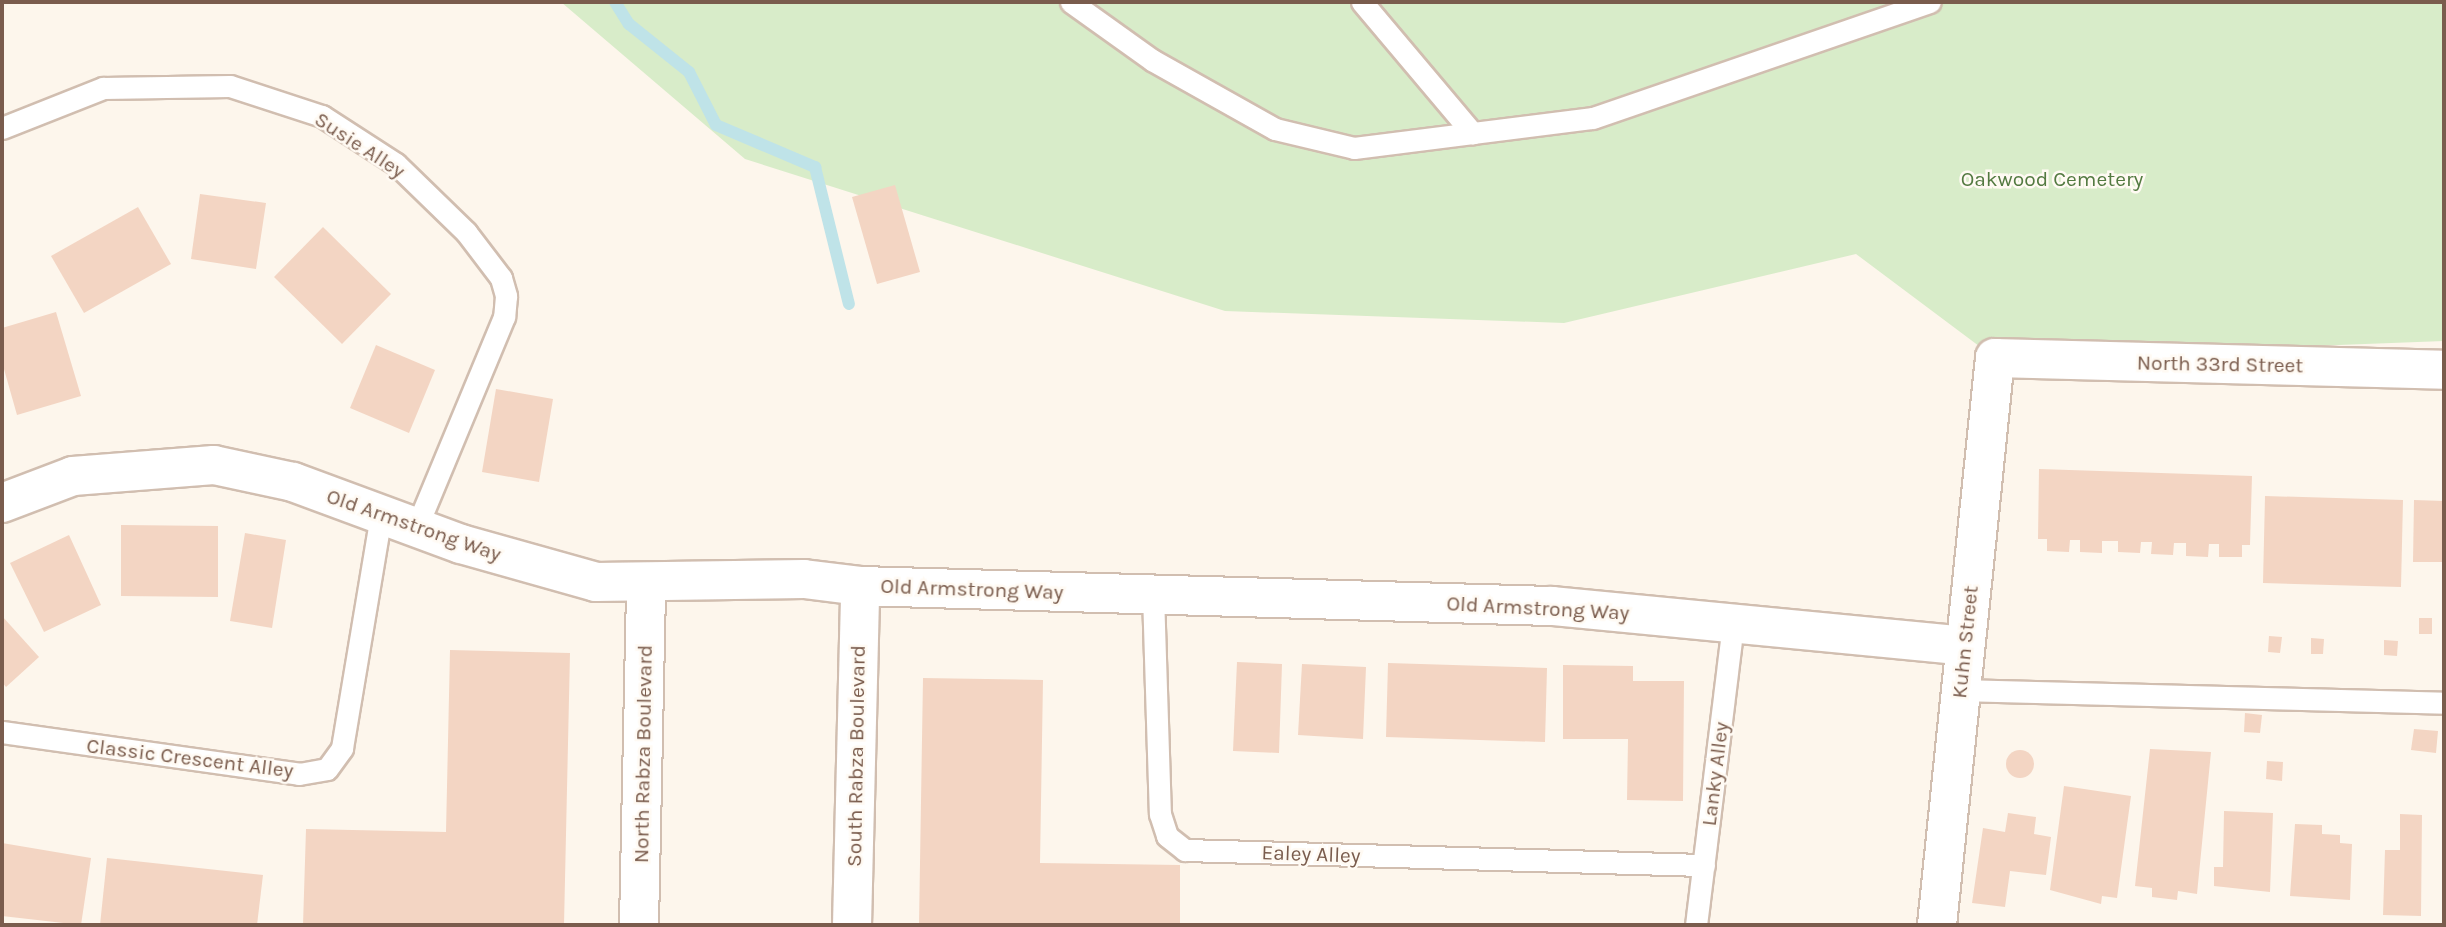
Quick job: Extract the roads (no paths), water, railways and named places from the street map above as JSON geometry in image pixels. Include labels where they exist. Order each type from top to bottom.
[{"type":"street","name":"North 33rd Street","points":[[1996,358],[2444,370]]},
{"type":"street","name":"Kuhn Street","points":[[1937,925],[1996,358]]},
{"type":"street","name":"Old Armstrong Way","points":[[2,503],[74,476],[176,463],[253,471],[416,528],[596,582],[804,579],[860,586],[1564,607],[1965,646]]},
{"type":"street","name":"North Rabza Boulevard","points":[[639,925],[646,583]]},
{"type":"street","name":"South Rabza Boulevard","points":[[852,925],[860,586]]},
{"type":"lane","points":[[1071,2],[1152,60],[1275,129],[1354,148],[1593,118],[1930,2]]},
{"type":"lane","points":[[1362,2],[1473,134]]},
{"type":"lane","name":"Susie Alley","points":[[2,128],[103,88],[230,86],[322,116],[416,183],[488,258],[506,296],[504,317],[416,528]]},
{"type":"lane","name":"Classic Crescent Alley","points":[[2,732],[299,774],[327,769],[342,748],[381,515]]},
{"type":"lane","name":"Ealey Alley","points":[[1153,594],[1160,814],[1167,836],[1185,850],[1704,865]]},
{"type":"lane","name":"Lanky Alley","points":[[1696,925],[1733,622]]},
{"type":"lane","points":[[1960,690],[2444,703]]},
{"type":"waterway","points":[[615,2],[629,24],[689,72],[716,125],[815,167],[849,304]]},
{"type":"park label","name":"Oakwood Cemetery","points":[[2052,179]]}]
